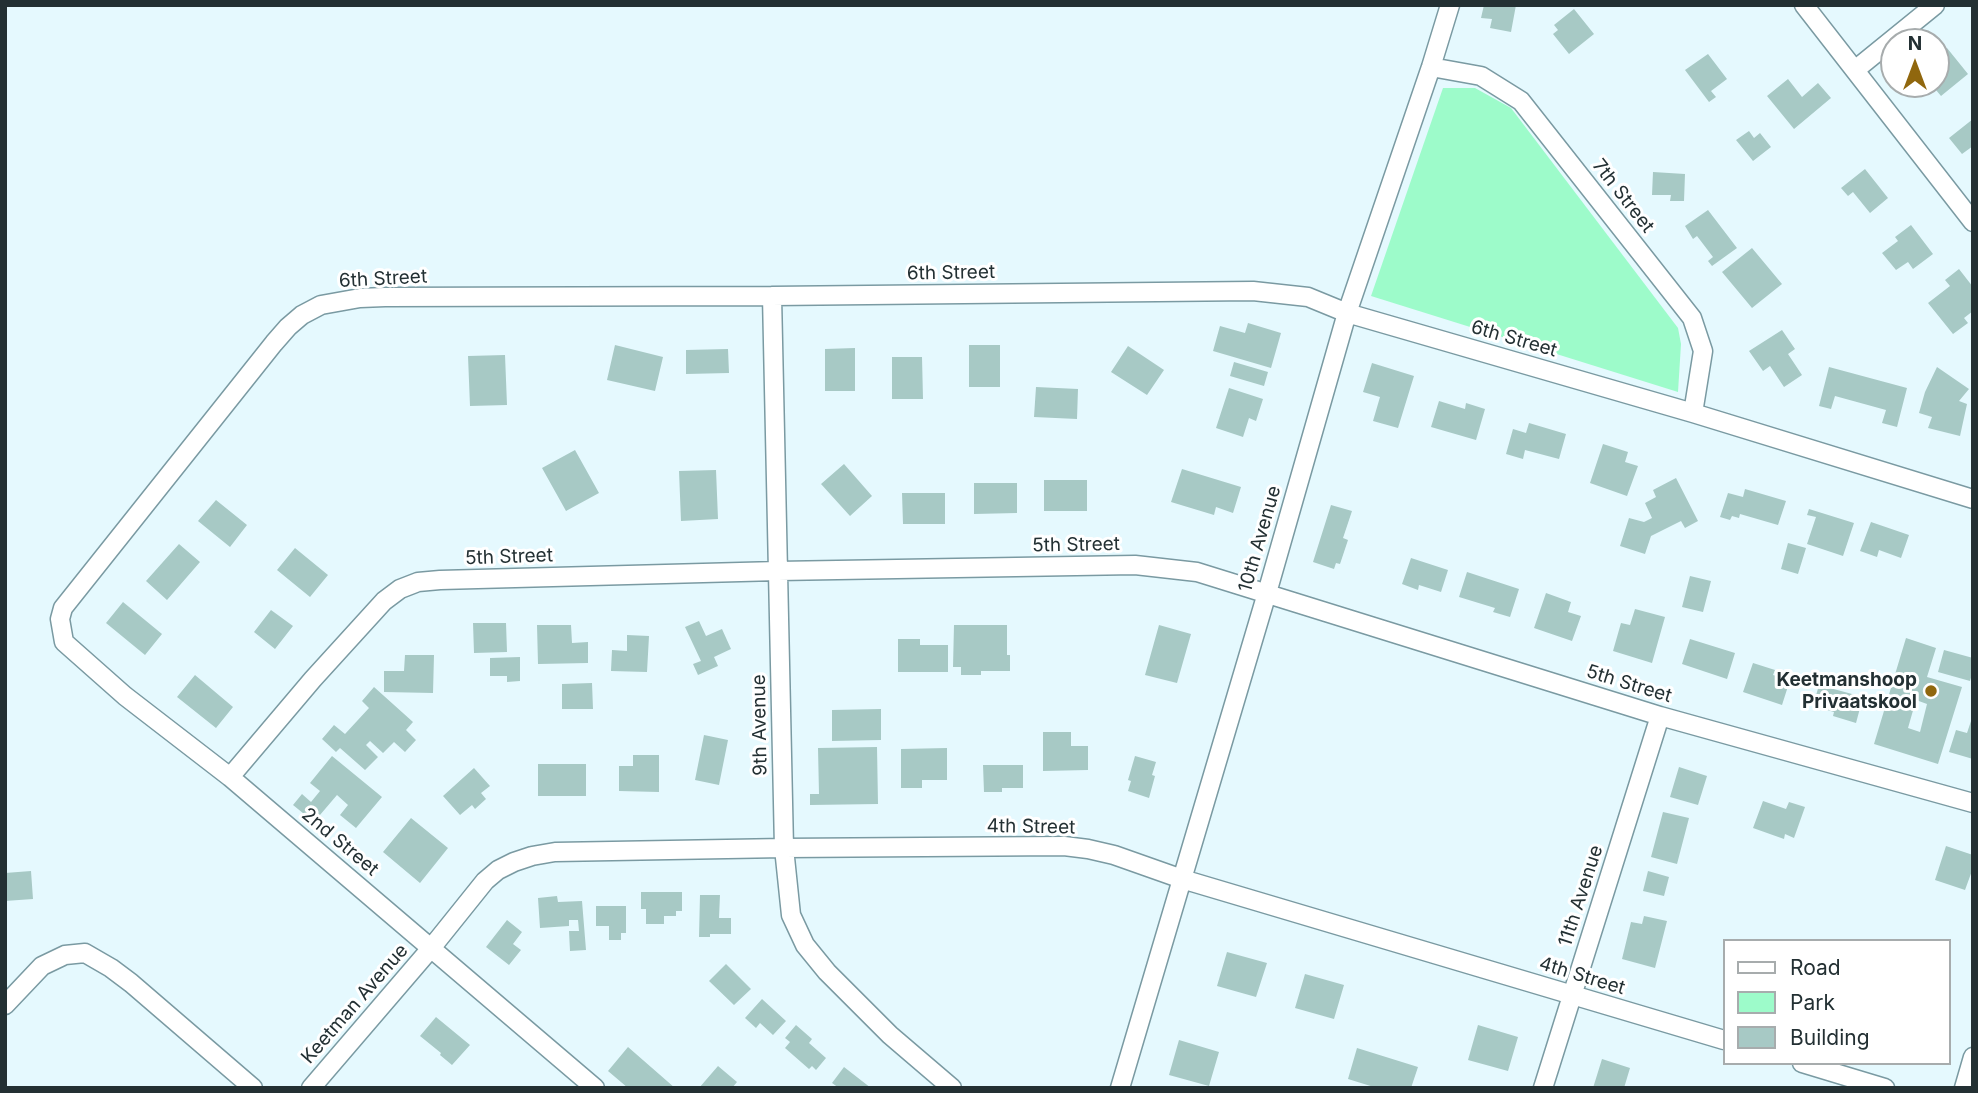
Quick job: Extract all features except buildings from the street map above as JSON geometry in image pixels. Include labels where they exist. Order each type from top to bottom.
[{"type":"street","name":"10th Avenue","points":[[1120,1088],[1347,313],[1450,5]]},
{"type":"street","points":[[1804,5],[1973,222]]},
{"type":"street","points":[[1855,70],[1935,5]]},
{"type":"street","name":"7th Street","points":[[1431,68],[1481,76],[1521,101],[1692,318],[1703,351],[1693,413]]},
{"type":"street","name":"6th Street","points":[[61,629],[63,608],[288,327],[321,305],[360,298],[1253,291],[1308,297],[1347,313],[1693,413],[1973,499]]},
{"type":"street","name":"9th Avenue","points":[[772,296],[784,848],[792,915],[805,945],[827,972],[890,1035],[952,1088]]},
{"type":"street","name":"5th Street","points":[[230,777],[384,601],[400,589],[418,582],[778,571],[1135,565],[1197,572],[1660,716],[1973,803]]},
{"type":"street","name":"2nd Street","points":[[61,629],[64,642],[125,696],[230,777],[596,1088]]},
{"type":"street","name":"11th Avenue","points":[[1543,1088],[1660,716]]},
{"type":"street","name":"4th Street","points":[[432,947],[485,881],[498,870],[532,856],[555,852],[1064,846],[1114,855],[1182,879],[1722,1039]]},
{"type":"street","name":"Keetman Avenue","points":[[311,1088],[432,947]]},
{"type":"street","points":[[5,1005],[42,966],[65,955],[85,953],[131,983],[253,1088]]},
{"type":"street","points":[[1964,1088],[1973,1057]]},
{"type":"street","points":[[1809,1065],[1885,1088]]},
{"type":"green space","points":[[1443,88],[1475,88],[1511,108],[1678,328],[1681,344],[1678,392],[1371,296]]},
{"type":"place","name":"Keetmanshoop Privaatskool","points":[[1931,691]]}]
